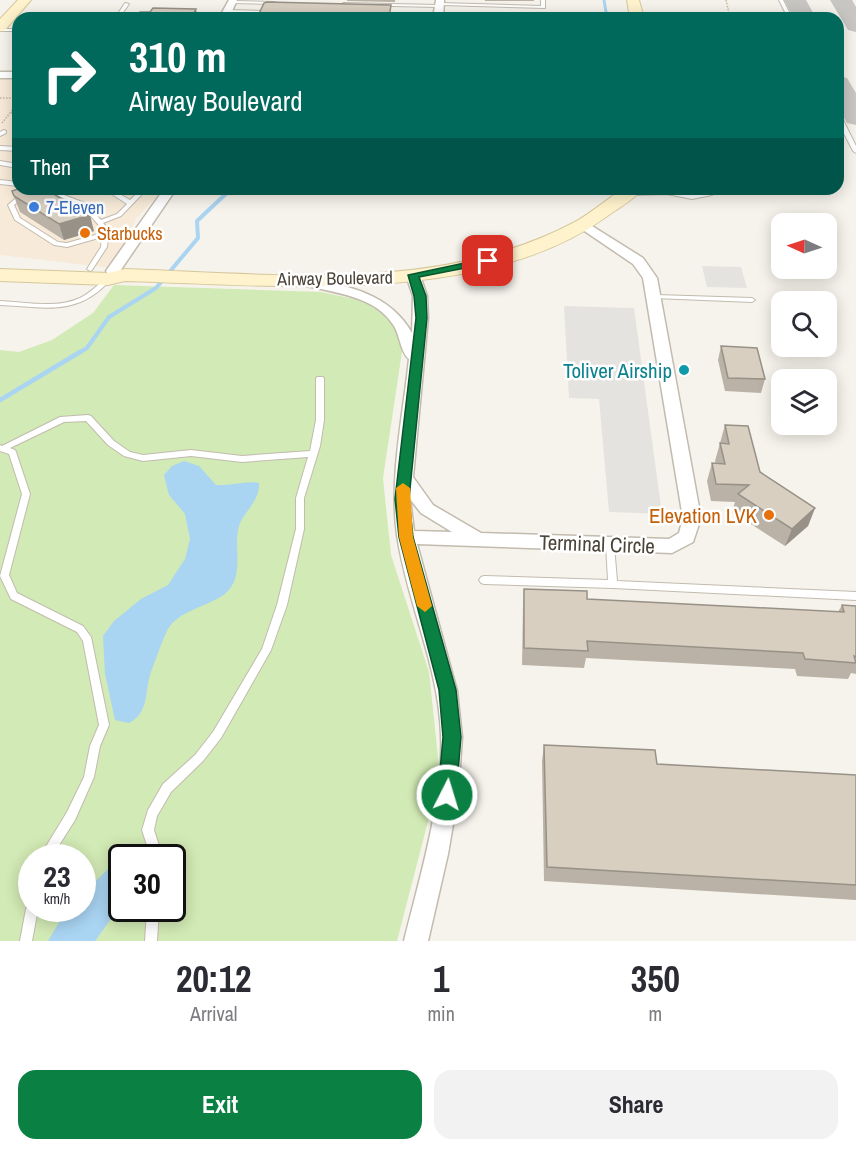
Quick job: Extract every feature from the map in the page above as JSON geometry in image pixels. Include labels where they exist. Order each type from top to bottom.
[{"type":"main road","points":[[14,12],[25,0]]},
{"type":"main road","points":[[0,28],[12,15]]},
{"type":"main road","name":"Airway Boulevard","points":[[0,275],[201,276],[301,280],[413,275],[501,258],[551,240],[584,225],[626,195]]},
{"type":"main road","name":"Airway Boulevard","points":[[0,260],[90,269],[115,275]]},
{"type":"street","points":[[115,275],[166,195]]},
{"type":"street","name":"Terminal Circle","points":[[406,537],[672,546],[687,537],[692,518],[656,297],[650,278],[638,261],[584,225]]},
{"type":"street","points":[[413,275],[420,296],[422,318],[402,499],[406,537],[447,690],[452,737],[447,795],[437,854],[416,941]]},
{"type":"street","points":[[301,280],[343,288],[384,305],[400,320],[410,339],[415,376]]},
{"type":"street","points":[[404,477],[427,510],[480,540]]},
{"type":"lane","points":[[333,4],[465,3],[543,7],[543,0]]},
{"type":"lane","points":[[233,1],[279,3]]},
{"type":"lane","points":[[121,12],[127,4]]},
{"type":"lane","points":[[251,12],[274,12]]},
{"type":"lane","points":[[844,128],[856,151]]},
{"type":"lane","points":[[23,195],[11,205],[17,219],[49,240],[67,245],[106,234]]},
{"type":"lane","points":[[64,195],[83,204],[101,222],[106,234],[104,247],[90,269]]},
{"type":"lane","points":[[117,195],[130,203]]},
{"type":"lane","points":[[101,222],[118,215],[138,195]]},
{"type":"lane","points":[[686,195],[699,197],[706,195]]},
{"type":"lane","points":[[0,303],[72,305],[90,298],[115,275]]},
{"type":"lane","points":[[656,297],[752,300]]},
{"type":"lane","points":[[152,844],[148,830],[152,814],[167,788],[199,758],[217,735],[266,650],[293,561],[300,529],[300,498],[314,454],[320,420],[320,378]]},
{"type":"lane","points":[[2,448],[63,419],[88,418],[111,443],[126,454],[143,458],[191,453],[242,459],[314,454]]},
{"type":"lane","points":[[2,448],[12,452],[26,494],[4,575],[14,596],[80,629],[88,640],[104,725],[95,746],[89,777],[71,816],[54,844]]},
{"type":"lane","points":[[610,545],[613,584]]},
{"type":"lane","points":[[484,580],[856,596]]},
{"type":"lane","points":[[26,941],[30,922]]},
{"type":"lane","points":[[151,941],[152,922]]},
{"type":"path","points":[[4,121],[12,110]]},
{"type":"shaded area","points":[[0,78],[12,78],[12,195],[158,195],[136,219],[112,268],[0,255]]},
{"type":"shaded area","points":[[702,266],[741,267],[747,288],[707,287]]},
{"type":"shaded area","points":[[564,306],[634,308],[662,514],[609,512],[599,399],[569,398]]},
{"type":"green space","points":[[114,285],[321,292],[364,301],[391,319],[403,345],[383,478],[391,555],[429,672],[440,775],[397,941],[0,941],[0,350],[19,352],[52,340],[93,313]]},
{"type":"water","points":[[184,461],[199,466],[216,485],[259,483],[255,499],[240,523],[238,531],[235,580],[222,596],[185,614],[173,623],[166,633],[151,672],[140,713],[129,723],[115,720],[105,674],[103,636],[114,621],[141,599],[168,585],[185,559],[190,539],[185,514],[169,495],[164,475],[172,466]]},
{"type":"water","points":[[108,869],[109,922],[95,941],[48,941],[59,922],[96,922],[96,881]]},
{"type":"building","points":[[264,3],[391,5],[390,12],[260,12]]},
{"type":"building","points":[[153,8],[196,9],[194,12],[150,12]]},
{"type":"building","points":[[55,195],[90,215],[59,224],[14,196]]},
{"type":"building","points":[[721,346],[757,348],[765,379],[728,378]]},
{"type":"building","points":[[725,425],[748,426],[760,472],[815,508],[792,529],[738,494],[749,485],[716,484],[712,463],[725,464],[720,443],[729,444]]},
{"type":"building","points":[[524,589],[587,591],[587,599],[844,612],[842,605],[856,606],[856,657],[854,656],[856,663],[805,659],[803,653],[587,641],[588,651],[524,648]]},
{"type":"building","points":[[544,745],[655,750],[657,764],[856,775],[856,885],[547,867]]},
{"type":"waterway","points":[[604,0],[606,12]]},
{"type":"waterway","points":[[77,354],[87,348],[109,317],[156,288],[198,238],[197,221],[225,195]]},
{"type":"waterway","points":[[0,400],[80,352]]},
{"type":"taxiway","points":[[795,0],[802,12]]},
{"type":"taxiway","points":[[841,0],[856,25]]},
{"type":"taxiway","points":[[844,94],[856,117]]},
{"type":"slow traffic","points":[[403,488],[406,537],[425,606]]},
{"type":"place","name":"7-Eleven","points":[[34,207]]},
{"type":"place","name":"Starbucks","points":[[85,233]]},
{"type":"place","name":"Toliver Airship","points":[[684,370]]},
{"type":"place","name":"Elevation LVK","points":[[769,515]]},
{"type":"route","points":[[447,795],[452,737],[447,690],[406,537],[402,499],[422,318],[420,296],[413,275],[488,261]]}]
